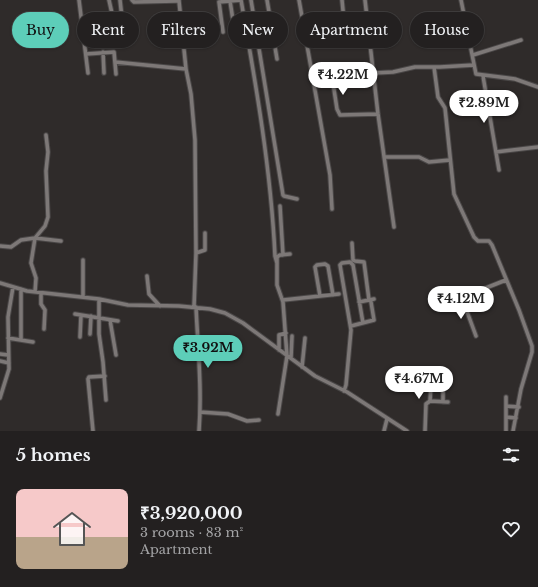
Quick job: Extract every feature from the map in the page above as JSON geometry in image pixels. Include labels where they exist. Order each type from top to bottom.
[{"type":"street","points":[[79,0],[81,12]]},
{"type":"street","points":[[109,0],[113,18],[115,20],[122,18],[120,0]]},
{"type":"street","points":[[132,0],[134,2],[179,0],[186,69],[191,94],[195,140],[195,307],[200,373],[200,412],[198,431]]},
{"type":"street","points":[[223,32],[219,2],[241,0],[267,155],[277,263]]},
{"type":"street","points":[[251,0],[275,138],[283,195],[297,199]]},
{"type":"street","points":[[268,0],[277,59]]},
{"type":"street","points":[[299,0],[330,174],[332,210]]},
{"type":"street","points":[[342,0],[343,12]]},
{"type":"street","points":[[365,0],[378,114],[394,227]]},
{"type":"street","points":[[462,0],[476,74],[515,80],[538,87]]},
{"type":"street","points":[[230,1],[231,12]]},
{"type":"street","points":[[473,55],[522,40]]},
{"type":"street","points":[[85,48],[88,73]]},
{"type":"street","points":[[103,52],[104,74]]},
{"type":"street","points":[[86,54],[114,52],[116,74]]},
{"type":"street","points":[[115,62],[186,69]]},
{"type":"street","points":[[374,73],[396,72],[415,67],[474,65]]},
{"type":"street","points":[[434,67],[438,97],[445,108],[455,197],[474,237],[478,240],[489,241],[492,245],[519,310],[532,349],[521,389],[519,407],[513,431]]},
{"type":"street","points":[[483,76],[499,170]]},
{"type":"street","points":[[313,81],[333,83],[337,110],[340,115],[378,114]]},
{"type":"street","points":[[35,292],[36,278],[31,263],[34,238],[45,226],[48,217],[46,171],[48,152],[46,135]]},
{"type":"street","points":[[496,152],[538,146]]},
{"type":"street","points":[[384,157],[419,157],[429,162],[450,160]]},
{"type":"street","points":[[280,206],[283,255]]},
{"type":"street","points":[[196,253],[205,250],[205,233]]},
{"type":"street","points":[[0,246],[11,247],[21,240],[34,238],[61,241]]},
{"type":"street","points":[[352,243],[353,262],[363,324]]},
{"type":"street","points":[[289,357],[283,300],[277,285],[277,263],[278,256],[290,254]]},
{"type":"street","points":[[83,260],[84,297]]},
{"type":"street","points":[[344,391],[346,385],[351,326],[340,265],[342,263],[364,262],[374,320],[351,326]]},
{"type":"street","points":[[320,296],[315,267],[325,264],[328,266],[333,295]]},
{"type":"street","points":[[147,276],[149,294],[160,306]]},
{"type":"street","points":[[432,297],[448,303],[506,280]]},
{"type":"street","points":[[0,283],[35,292],[99,299],[128,305],[195,307],[218,311],[234,317],[315,376],[344,391],[407,431]]},
{"type":"street","points":[[0,398],[9,369],[9,313],[13,287]]},
{"type":"street","points":[[21,289],[21,340]]},
{"type":"street","points":[[41,292],[41,304],[45,310],[44,329]]},
{"type":"street","points":[[283,300],[339,294]]},
{"type":"street","points":[[462,298],[476,336]]},
{"type":"street","points":[[99,299],[99,334],[105,376],[106,400]]},
{"type":"street","points":[[359,302],[374,299]]},
{"type":"street","points":[[75,314],[118,321]]},
{"type":"street","points":[[80,338],[81,315]]},
{"type":"street","points":[[90,334],[91,316]]},
{"type":"street","points":[[110,320],[116,355]]},
{"type":"street","points":[[279,350],[279,335],[286,333]]},
{"type":"street","points":[[278,414],[292,336]]},
{"type":"street","points":[[8,338],[32,342]]},
{"type":"street","points":[[302,367],[305,338]]},
{"type":"street","points":[[532,349],[538,352]]},
{"type":"street","points":[[0,354],[8,355]]},
{"type":"street","points":[[0,361],[9,363]]},
{"type":"street","points":[[93,431],[88,379],[89,376],[105,376]]},
{"type":"street","points":[[430,385],[430,402]]},
{"type":"street","points":[[443,386],[443,402]]},
{"type":"street","points":[[506,398],[506,431]]},
{"type":"street","points":[[425,431],[426,404],[430,402],[448,402]]},
{"type":"street","points":[[506,406],[519,407]]},
{"type":"street","points":[[200,412],[228,414],[247,421],[259,420]]},
{"type":"street","points":[[506,417],[516,418]]},
{"type":"street","points":[[384,431],[387,419]]}]
